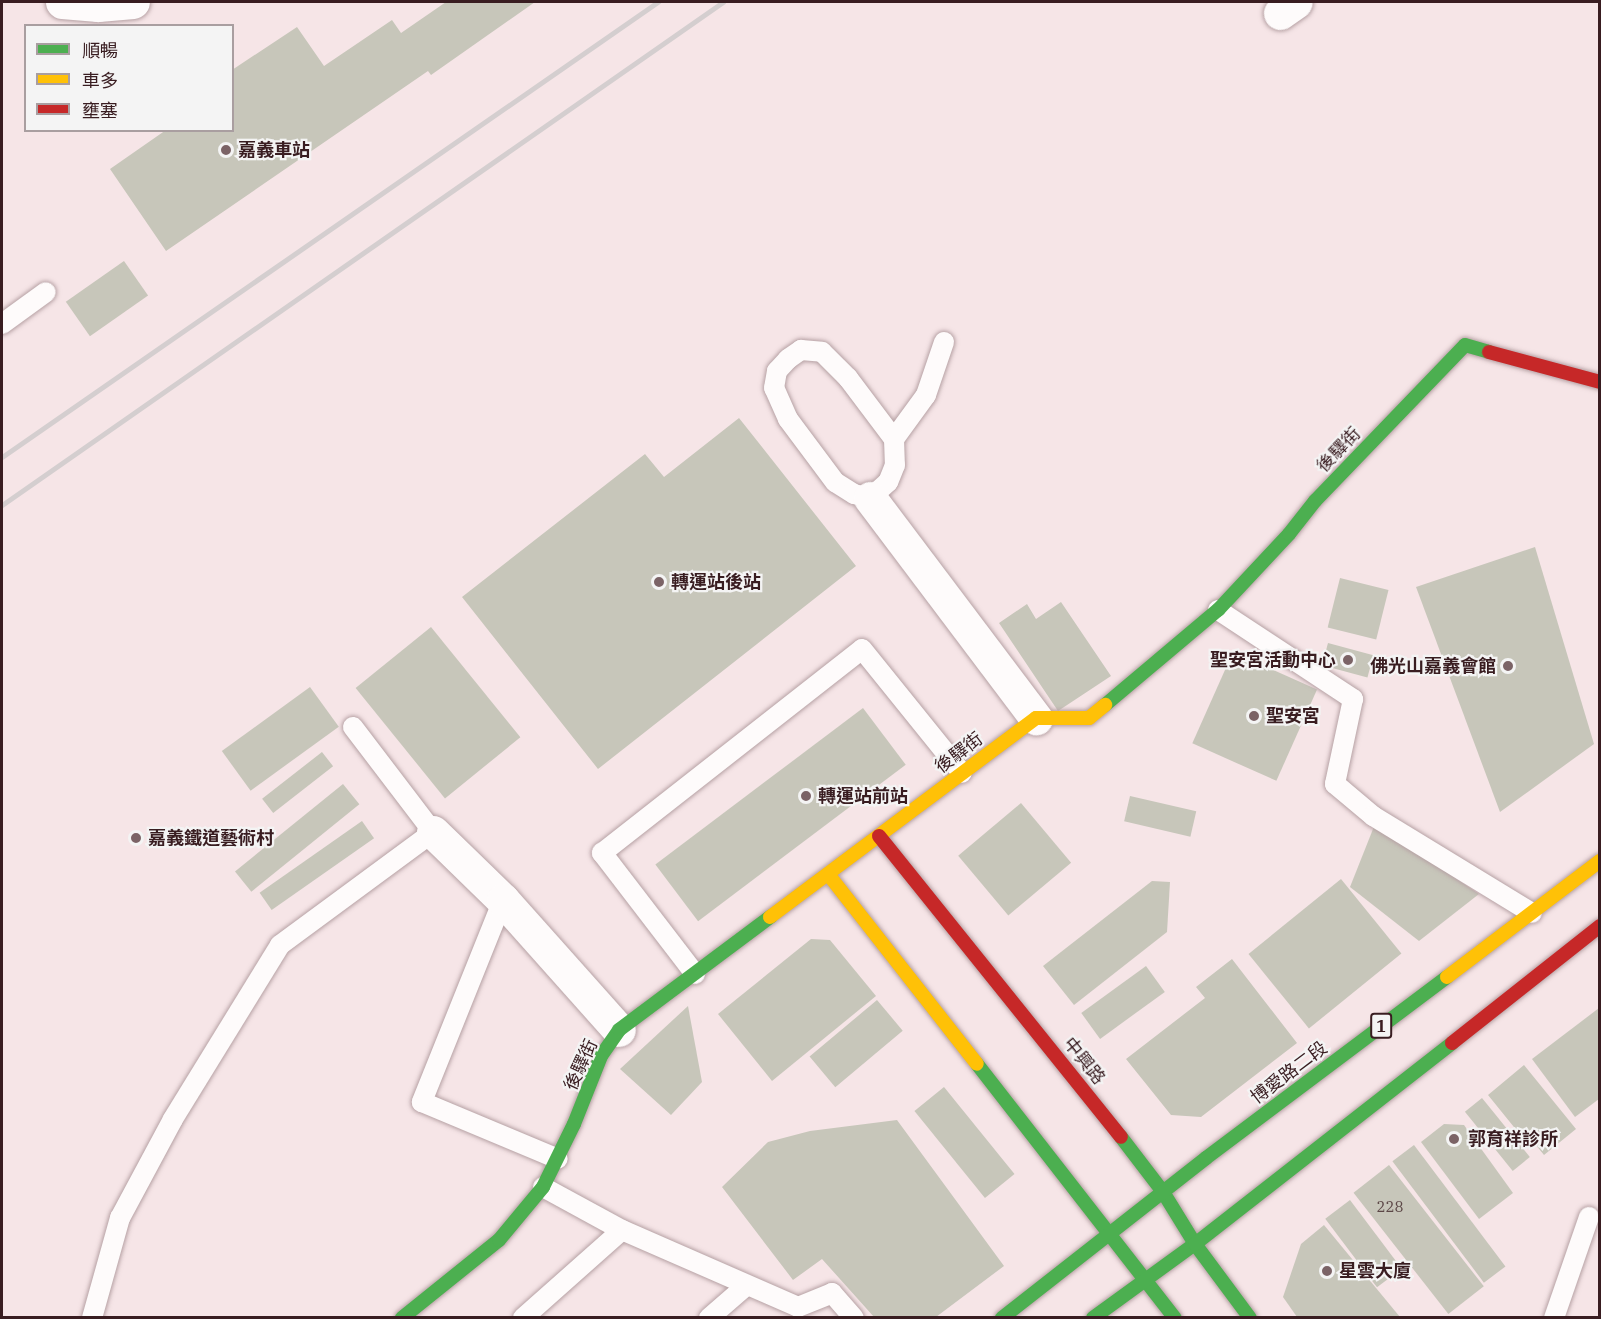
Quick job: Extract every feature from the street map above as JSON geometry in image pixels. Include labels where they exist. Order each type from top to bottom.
[{"type":"street","points":[[62,2],[98,5],[133,2]]},
{"type":"street","name":"後驛街","points":[[402,1317],[499,1240],[543,1187],[558,1159],[601,1056],[619,1030],[1036,718],[1089,718],[1218,610],[1289,534],[1316,501],[1465,345],[1599,382]]},
{"type":"street","points":[[870,498],[1036,718]]},
{"type":"street","points":[[433,832],[503,900],[619,1030]]},
{"type":"street","name":"中興路","points":[[879,836],[1163,1192],[1195,1244],[1250,1317]]},
{"type":"street","name":"博愛路二段","points":[[1002,1317],[1599,861]]},
{"type":"street","points":[[828,874],[1112,1233],[1175,1317]]},
{"type":"street","points":[[1093,1317],[1195,1244],[1599,926]]},
{"type":"lane","points":[[2,324],[46,292]]},
{"type":"lane","points":[[894,439],[926,395],[945,342]]},
{"type":"lane","points":[[801,350],[822,352],[848,378],[894,439],[895,465],[888,482],[870,498],[854,494],[835,482],[788,419],[774,388],[777,371],[801,350]]},
{"type":"lane","points":[[1218,610],[1353,699],[1335,784],[1373,816],[1532,913]]},
{"type":"lane","points":[[694,974],[602,853],[862,649],[963,773]]},
{"type":"lane","points":[[92,1317],[120,1218],[173,1119],[280,945],[433,832],[353,727]]},
{"type":"lane","points":[[503,900],[422,1102],[558,1159]]},
{"type":"lane","points":[[543,1187],[622,1230],[798,1307],[832,1293],[854,1317]]},
{"type":"lane","points":[[1554,1317],[1589,1217]]},
{"type":"lane","points":[[523,1317],[622,1230]]},
{"type":"lane","points":[[709,1317],[747,1285]]},
{"type":"building","name":"嘉義車站","points":[[446,2],[535,2],[431,75],[428,71],[166,251],[110,169],[163,132],[234,132],[234,69],[297,27],[324,66],[392,20],[401,33]]},
{"type":"building","points":[[124,261],[148,295],[90,336],[66,302]]},
{"type":"building","name":"轉運站後站","points":[[739,418],[856,566],[598,769],[462,597],[645,454],[664,477]]},
{"type":"building","name":"佛光山嘉義會館","points":[[1535,547],[1594,744],[1500,812],[1416,587]]},
{"type":"building","points":[[1340,578],[1389,590],[1376,640],[1328,627]]},
{"type":"building","points":[[1061,602],[1111,676],[1058,711],[999,623],[1027,604],[1036,619]]},
{"type":"building","points":[[431,627],[520,737],[445,798],[356,688]]},
{"type":"building","name":"聖安宮活動中心","points":[[1328,643],[1373,655],[1367,677],[1322,665]]},
{"type":"building","name":"聖安宮","points":[[1233,652],[1317,689],[1276,781],[1192,743]]},
{"type":"building","points":[[310,687],[339,727],[251,791],[222,751]]},
{"type":"building","name":"轉運站前站","points":[[863,708],[906,765],[698,921],[655,864]]},
{"type":"building","points":[[322,752],[333,766],[273,813],[262,799]]},
{"type":"building","points":[[343,784],[359,804],[251,892],[235,871]]},
{"type":"building","points":[[1130,796],[1196,811],[1190,837],[1124,821]]},
{"type":"building","points":[[1021,803],[1071,863],[1008,915],[958,856]]},
{"type":"building","points":[[362,821],[374,838],[272,910],[260,893]]},
{"type":"building","points":[[1375,824],[1479,894],[1419,941],[1350,887]]},
{"type":"building","points":[[1341,879],[1401,954],[1309,1028],[1249,954]]},
{"type":"building","points":[[1152,881],[1170,882],[1167,932],[1074,1005],[1043,966]]},
{"type":"building","points":[[811,939],[830,940],[876,996],[772,1081],[718,1014]]},
{"type":"building","points":[[1232,959],[1297,1043],[1201,1117],[1171,1115],[1126,1059],[1205,998],[1196,987]]},
{"type":"building","points":[[1146,966],[1165,992],[1100,1039],[1081,1013]]},
{"type":"building","points":[[877,1000],[903,1031],[835,1087],[810,1057]]},
{"type":"building","points":[[688,1006],[702,1082],[671,1115],[620,1069]]},
{"type":"building","points":[[1599,1008],[1599,1099],[1575,1117],[1532,1059]]},
{"type":"building","points":[[1524,1065],[1576,1129],[1544,1155],[1526,1133],[1522,1137],[1488,1095]]},
{"type":"building","points":[[944,1087],[1014,1174],[985,1198],[914,1111]]},
{"type":"building","points":[[1482,1098],[1530,1157],[1513,1171],[1465,1112]]},
{"type":"building","points":[[897,1120],[1004,1266],[936,1317],[874,1317],[822,1259],[793,1280],[722,1187],[768,1142],[810,1131]]},
{"type":"building","points":[[1444,1124],[1464,1125],[1513,1193],[1479,1219],[1421,1142]]},
{"type":"building","points":[[1414,1145],[1505,1266],[1484,1283],[1392,1161]]},
{"type":"building","points":[[1389,1165],[1484,1286],[1448,1314],[1354,1193]]},
{"type":"building","points":[[1350,1200],[1402,1269],[1377,1287],[1325,1219]]},
{"type":"building","name":"星雲大廈","points":[[1324,1225],[1400,1317],[1297,1317],[1283,1297],[1301,1244]]},
{"type":"railway","points":[[2,457],[658,2]]},
{"type":"railway","points":[[2,505],[723,2]]},
{"type":"traffic: fast","points":[[1105,705],[1218,610],[1289,534],[1315,501],[1465,345],[1489,352]]},
{"type":"traffic: fast","points":[[402,1318],[499,1240],[543,1187],[574,1124],[601,1056],[619,1030],[770,917]]},
{"type":"traffic: fast","points":[[1002,1318],[1206,1158],[1447,977]]},
{"type":"traffic: fast","points":[[1093,1318],[1195,1244],[1452,1043]]},
{"type":"traffic: fast","points":[[977,1064],[1175,1318]]},
{"type":"traffic: fast","points":[[1121,1137],[1163,1192],[1195,1244],[1250,1318]]},
{"type":"traffic: slow","points":[[770,917],[1036,718],[1089,718],[1105,705]]},
{"type":"traffic: slow","points":[[1447,977],[1600,861]]},
{"type":"traffic: slow","points":[[828,874],[977,1064]]},
{"type":"traffic: jam","points":[[1489,352],[1600,382]]},
{"type":"traffic: jam","points":[[879,836],[1121,1137]]},
{"type":"traffic: jam","points":[[1452,1043],[1600,926]]},
{"type":"place","name":"嘉義車站","points":[[226,150]]},
{"type":"place","name":"轉運站後站","points":[[659,582]]},
{"type":"place","name":"聖安宮活動中心","points":[[1348,660]]},
{"type":"place","name":"佛光山嘉義會館","points":[[1508,666]]},
{"type":"place","name":"聖安宮","points":[[1254,716]]},
{"type":"place","name":"轉運站前站","points":[[806,796]]},
{"type":"place","name":"嘉義鐵道藝術村","points":[[136,838]]},
{"type":"place","name":"郭育祥診所","points":[[1454,1139]]},
{"type":"place","name":"星雲大廈","points":[[1327,1271]]}]
